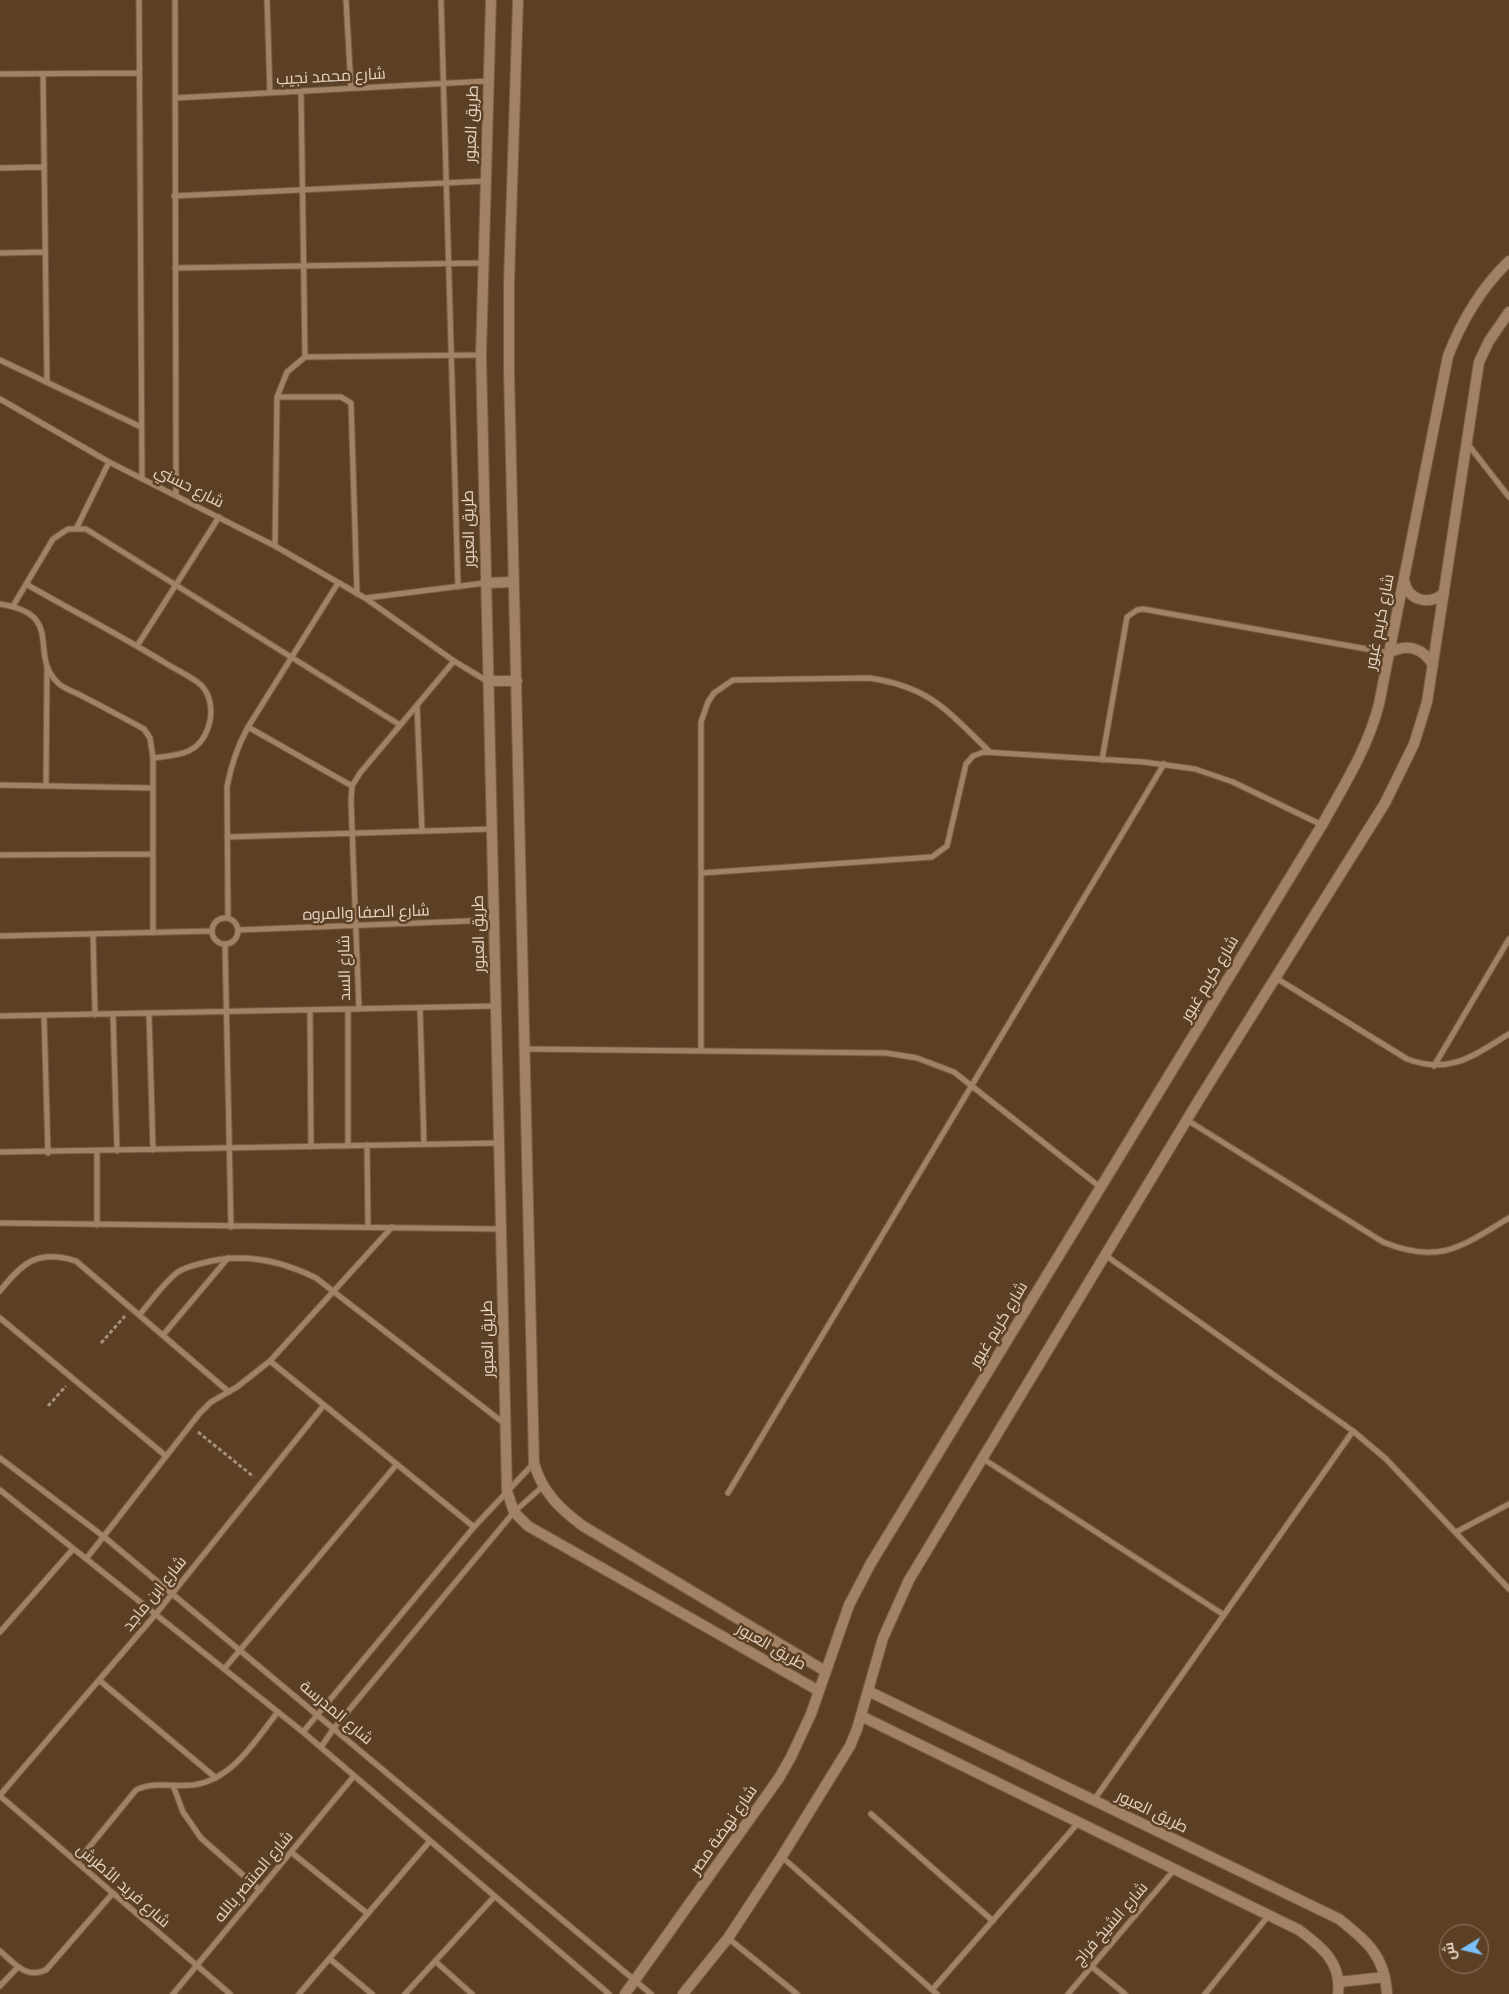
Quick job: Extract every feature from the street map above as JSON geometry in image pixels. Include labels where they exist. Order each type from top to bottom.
[{"type":"street","points":[[139,0],[142,477]]},
{"type":"street","points":[[174,0],[176,494]]},
{"type":"street","points":[[267,0],[270,93]]},
{"type":"street","points":[[346,0],[351,88]]},
{"type":"street","points":[[441,0],[458,587]]},
{"type":"street","name":"طريق العبور","points":[[491,0],[481,355],[500,1229],[508,1491],[514,1512],[528,1526],[819,1691]]},
{"type":"street","name":"طريق العبور","points":[[518,0],[509,283],[534,1463],[542,1486],[553,1501],[583,1526],[825,1671]]},
{"type":"street","points":[[0,74],[139,73]]},
{"type":"street","points":[[43,74],[47,381]]},
{"type":"street","name":"شارع محمد نجيب","points":[[175,98],[489,81]]},
{"type":"street","points":[[301,91],[302,266],[305,357]]},
{"type":"street","points":[[0,168],[44,167]]},
{"type":"street","points":[[174,196],[486,181]]},
{"type":"street","points":[[0,253],[45,252]]},
{"type":"street","name":"شارع كريم غبور","points":[[825,1671],[849,1605],[867,1570],[1322,825],[1369,736],[1377,712],[1390,653],[1448,356],[1470,308],[1485,287],[1509,261]]},
{"type":"street","points":[[175,268],[483,263]]},
{"type":"street","points":[[683,1994],[728,1938],[782,1856],[850,1746],[861,1716],[883,1638],[909,1580],[1187,1120],[1385,803],[1406,764],[1427,702],[1479,362],[1489,341],[1509,312]]},
{"type":"street","points":[[275,546],[277,396],[286,372],[305,357],[481,355]]},
{"type":"street","points":[[0,360],[141,427]]},
{"type":"street","points":[[277,396],[341,397],[351,404],[357,594]]},
{"type":"street","name":"شارع حسني","points":[[0,399],[109,462],[176,494],[275,546],[365,598],[454,661],[488,681]]},
{"type":"street","points":[[1467,443],[1509,497]]},
{"type":"street","points":[[77,528],[109,462]]},
{"type":"street","points":[[138,646],[174,585],[219,517]]},
{"type":"street","points":[[13,606],[53,539],[59,533],[77,528],[86,528],[174,585],[400,725]]},
{"type":"street","points":[[1404,579],[1408,592],[1419,600],[1433,600],[1444,593]]},
{"type":"street","points":[[365,598],[485,583],[514,582]]},
{"type":"street","points":[[228,918],[227,787],[230,766],[248,727],[338,583]]},
{"type":"street","points":[[26,584],[138,646],[202,686],[208,696],[211,709],[211,722],[205,737],[197,747],[186,754],[153,758]]},
{"type":"street","points":[[0,604],[13,606],[30,613],[38,622],[43,635],[47,665],[46,786]]},
{"type":"street","points":[[1102,760],[1127,617],[1137,610],[1144,609],[1390,653],[1403,647],[1410,648],[1424,653],[1433,665]]},
{"type":"street","points":[[248,727],[352,786],[360,773],[454,661]]},
{"type":"street","points":[[47,665],[59,684],[144,729],[150,738],[153,758],[153,932]]},
{"type":"street","points":[[701,1051],[701,722],[708,702],[714,693],[733,680],[869,678],[903,685],[935,700],[990,752]]},
{"type":"street","points":[[488,681],[516,681]]},
{"type":"street","points":[[417,706],[422,831]]},
{"type":"street","points":[[701,873],[932,858],[947,846],[966,764],[978,753],[990,752],[1164,764],[1195,769],[1233,782],[1322,825]]},
{"type":"street","points":[[728,1493],[971,1083],[1164,764]]},
{"type":"street","points":[[0,785],[153,788]]},
{"type":"street","name":"شارع السد","points":[[352,786],[352,834],[359,1009]]},
{"type":"street","points":[[227,837],[492,829]]},
{"type":"street","points":[[0,855],[153,854]]},
{"type":"street","points":[[212,931],[216,940],[225,944],[235,940],[238,930],[237,925],[228,918]]},
{"type":"street","points":[[212,931],[217,921],[228,918]]},
{"type":"street","name":"شارع الصفا والمروه","points":[[238,930],[494,920]]},
{"type":"street","points":[[0,936],[212,931]]},
{"type":"street","points":[[93,934],[95,1015]]},
{"type":"street","points":[[1434,1066],[1509,938]]},
{"type":"street","points":[[225,944],[231,1227]]},
{"type":"street","points":[[1276,978],[1407,1059],[1434,1066],[1460,1062],[1509,1034]]},
{"type":"street","points":[[0,1016],[496,1006]]},
{"type":"street","points":[[420,1008],[424,1144]]},
{"type":"street","points":[[348,1009],[348,1146]]},
{"type":"street","points":[[310,1010],[311,1147]]},
{"type":"street","points":[[149,1013],[153,1150]]},
{"type":"street","points":[[113,1014],[117,1151]]},
{"type":"street","points":[[44,1016],[48,1153]]},
{"type":"street","points":[[524,1049],[902,1055],[936,1064],[971,1083],[1100,1187]]},
{"type":"street","points":[[1187,1120],[1383,1242],[1405,1251],[1428,1254],[1451,1251],[1472,1241],[1509,1218]]},
{"type":"street","points":[[0,1152],[48,1153],[498,1143]]},
{"type":"street","points":[[367,1146],[368,1227]]},
{"type":"street","points":[[97,1152],[97,1225]]},
{"type":"street","points":[[0,1223],[500,1229]]},
{"type":"street","points":[[86,1559],[190,1425],[211,1402],[229,1392],[270,1361],[392,1227]]},
{"type":"street","points":[[1105,1255],[1353,1431],[1386,1459],[1509,1589]]},
{"type":"street","points":[[0,1291],[14,1273],[27,1262],[43,1256],[60,1256],[76,1261],[229,1392]]},
{"type":"street","points":[[163,1335],[228,1258]]},
{"type":"street","points":[[139,1316],[177,1272],[194,1265],[228,1258],[263,1259],[290,1265],[316,1278],[505,1424]]},
{"type":"street","points":[[0,1318],[166,1456]]},
{"type":"street","points":[[270,1361],[474,1527]]},
{"type":"street","name":"شارع ابن ماجد","points":[[0,1796],[155,1615],[324,1405]]},
{"type":"street","points":[[1094,1801],[1353,1431]]},
{"type":"street","name":"شارع المدرسة","points":[[0,1458],[103,1536],[637,1980],[651,1994]]},
{"type":"street","points":[[982,1458],[1224,1615]]},
{"type":"street","points":[[303,1732],[474,1527],[534,1463]]},
{"type":"street","points":[[224,1670],[396,1464]]},
{"type":"street","points":[[321,1747],[334,1728],[514,1512],[542,1486]]},
{"type":"street","points":[[0,1490],[303,1732],[609,1994]]},
{"type":"street","points":[[1456,1532],[1509,1504]]},
{"type":"street","points":[[0,1632],[73,1548]]},
{"type":"street","name":"شارع نهضة مصر","points":[[625,1994],[637,1980],[779,1778],[802,1736],[825,1671]]},
{"type":"street","points":[[99,1680],[216,1778]]},
{"type":"street","name":"طريق العبور","points":[[868,1691],[1339,1919],[1371,1946],[1380,1961],[1385,1977],[1387,1994]]},
{"type":"street","points":[[77,1862],[136,1790],[142,1786],[195,1784],[216,1778],[240,1759],[277,1713]]},
{"type":"street","points":[[861,1716],[1078,1824],[1270,1914],[1300,1930],[1320,1946],[1334,1962],[1339,1982],[1338,1994]]},
{"type":"street","name":"شارع المنتصر بالله","points":[[173,1994],[354,1776]]},
{"type":"street","points":[[173,1785],[184,1812],[201,1838],[260,1890]]},
{"type":"street","name":"شارع فريد الأطرش","points":[[0,1796],[230,1994]]},
{"type":"street","points":[[872,1814],[993,1921]]},
{"type":"street","points":[[782,1856],[935,1992],[993,1921],[1078,1824]]},
{"type":"street","points":[[299,1994],[430,1841]]},
{"type":"street","points":[[291,1852],[368,1914]]},
{"type":"street","name":"شارع الشيخ فراج","points":[[1068,1994],[1174,1870]]},
{"type":"street","points":[[0,1951],[18,1967],[32,1974],[46,1970],[113,1893]]},
{"type":"street","points":[[405,1994],[494,1897]]},
{"type":"street","points":[[1205,1994],[1270,1914]]},
{"type":"street","points":[[728,1938],[796,1994]]},
{"type":"street","points":[[330,1959],[372,1994]]},
{"type":"street","points":[[435,1961],[472,1994]]},
{"type":"street","points":[[1092,1966],[1125,1994]]},
{"type":"street","points":[[0,1986],[18,1967]]},
{"type":"street","points":[[1339,1982],[1385,1977]]},
{"type":"path","points":[[101,1343],[132,1309]]},
{"type":"path","points":[[48,1406],[73,1378]]},
{"type":"path","points":[[190,1425],[261,1483]]}]
